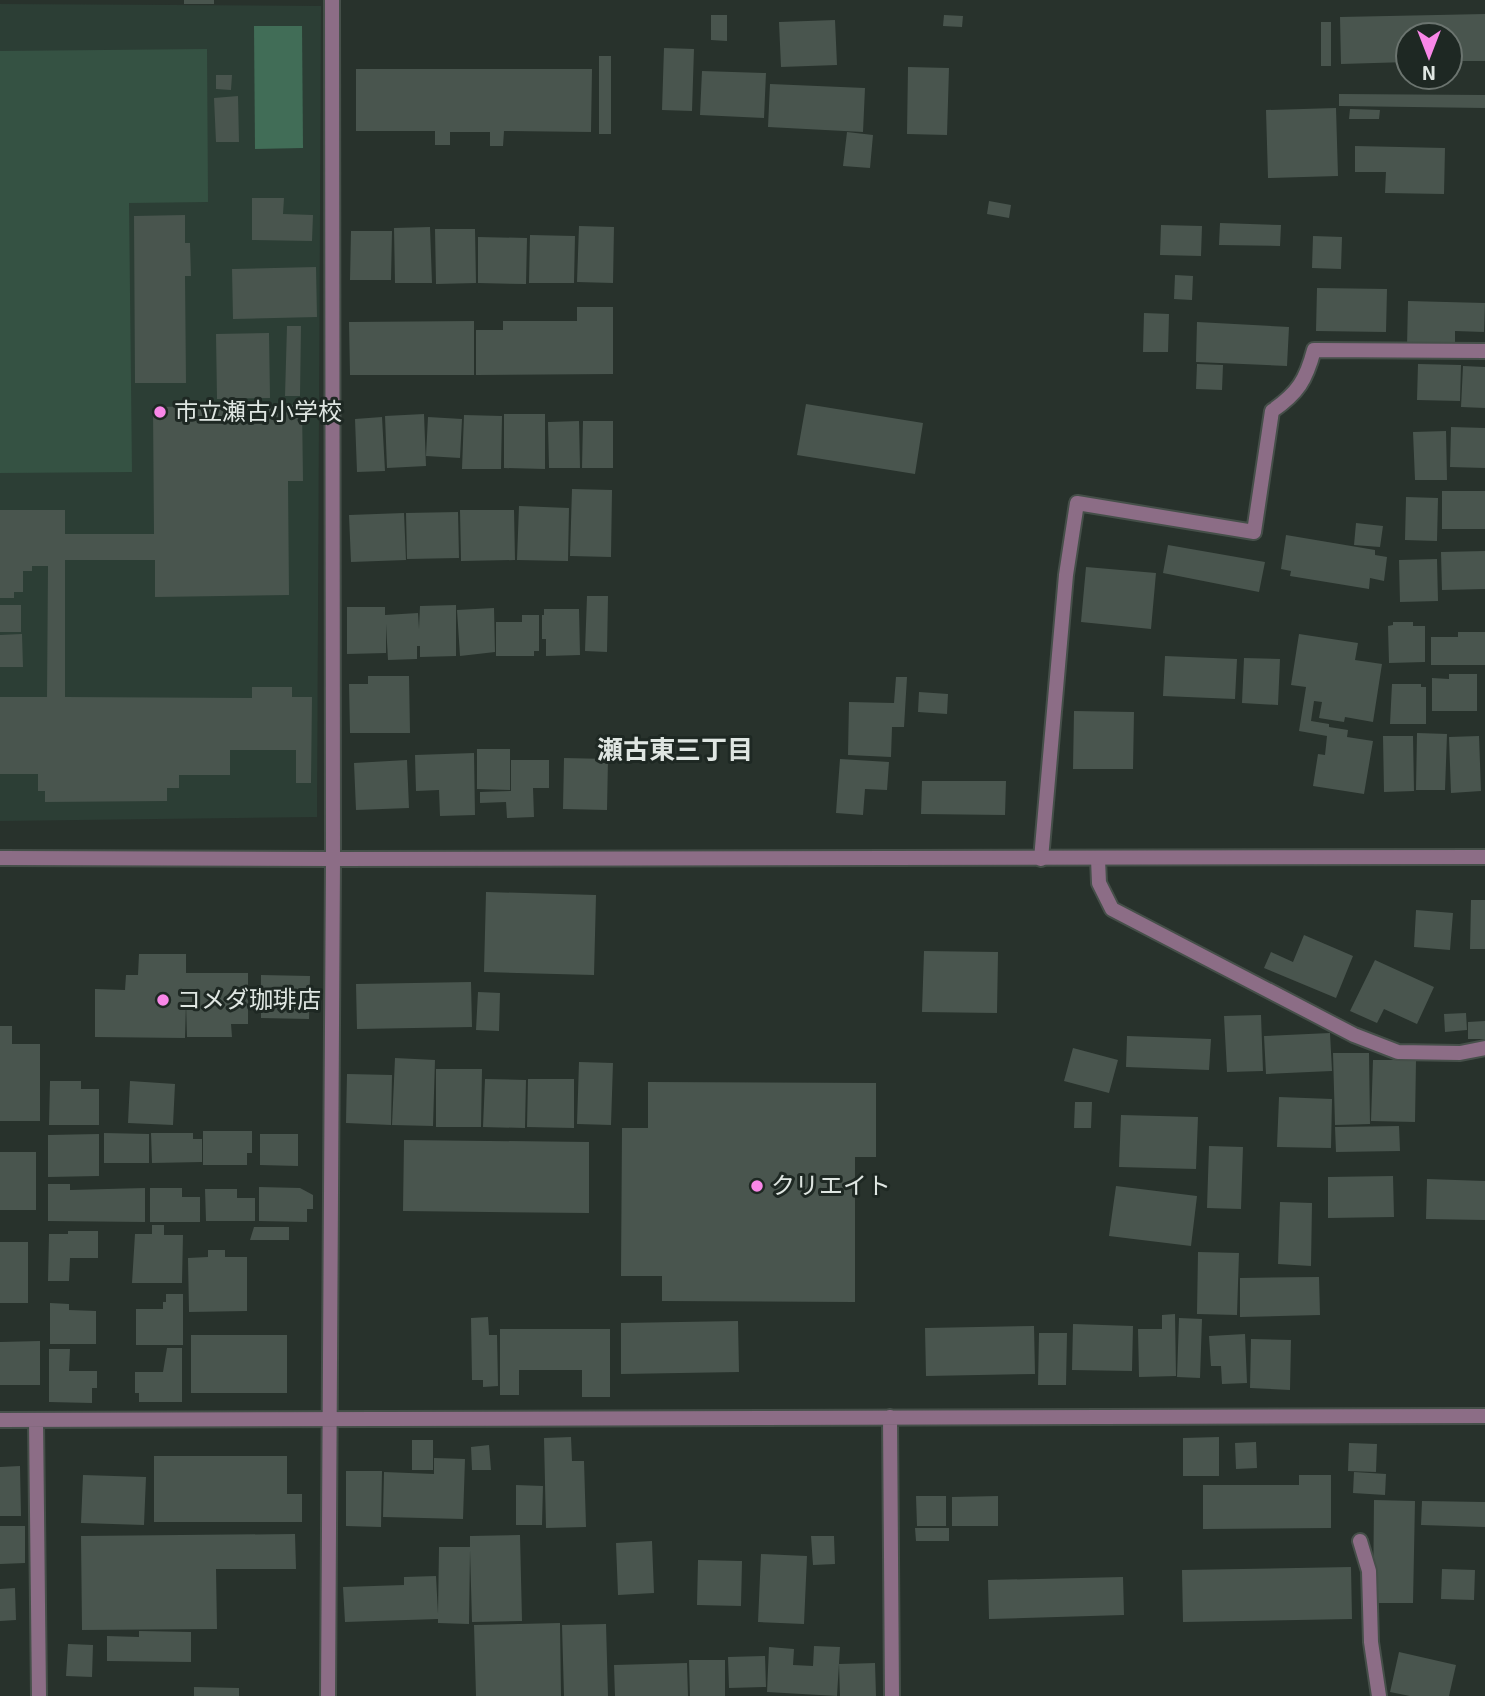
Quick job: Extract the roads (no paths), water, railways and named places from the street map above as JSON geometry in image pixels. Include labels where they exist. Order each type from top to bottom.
[{"type":"street","points":[[328,1696],[333,859],[332,0]]},
{"type":"street","points":[[1041,859],[1066,575],[1077,503],[1254,532],[1272,411],[1290,399],[1307,376],[1314,350],[1485,351]]},
{"type":"street","points":[[0,858],[1485,857]]},
{"type":"street","points":[[1098,859],[1099,883],[1112,909],[1354,1035],[1398,1052],[1460,1053],[1485,1048]]},
{"type":"street","points":[[0,1420],[1485,1416]]},
{"type":"street","points":[[891,1417],[892,1696]]},
{"type":"street","points":[[36,1420],[39,1696]]},
{"type":"street","points":[[1360,1541],[1369,1571],[1371,1642],[1379,1696]]},
{"type":"place","name":"市立瀬古小学校","points":[[160,412]]},
{"type":"place","name":"コメダ珈琲店","points":[[163,1000]]},
{"type":"place","name":"クリエイト","points":[[757,1186]]},
{"type":"district","name":"瀬古東三丁目","points":[[675,750]]}]
